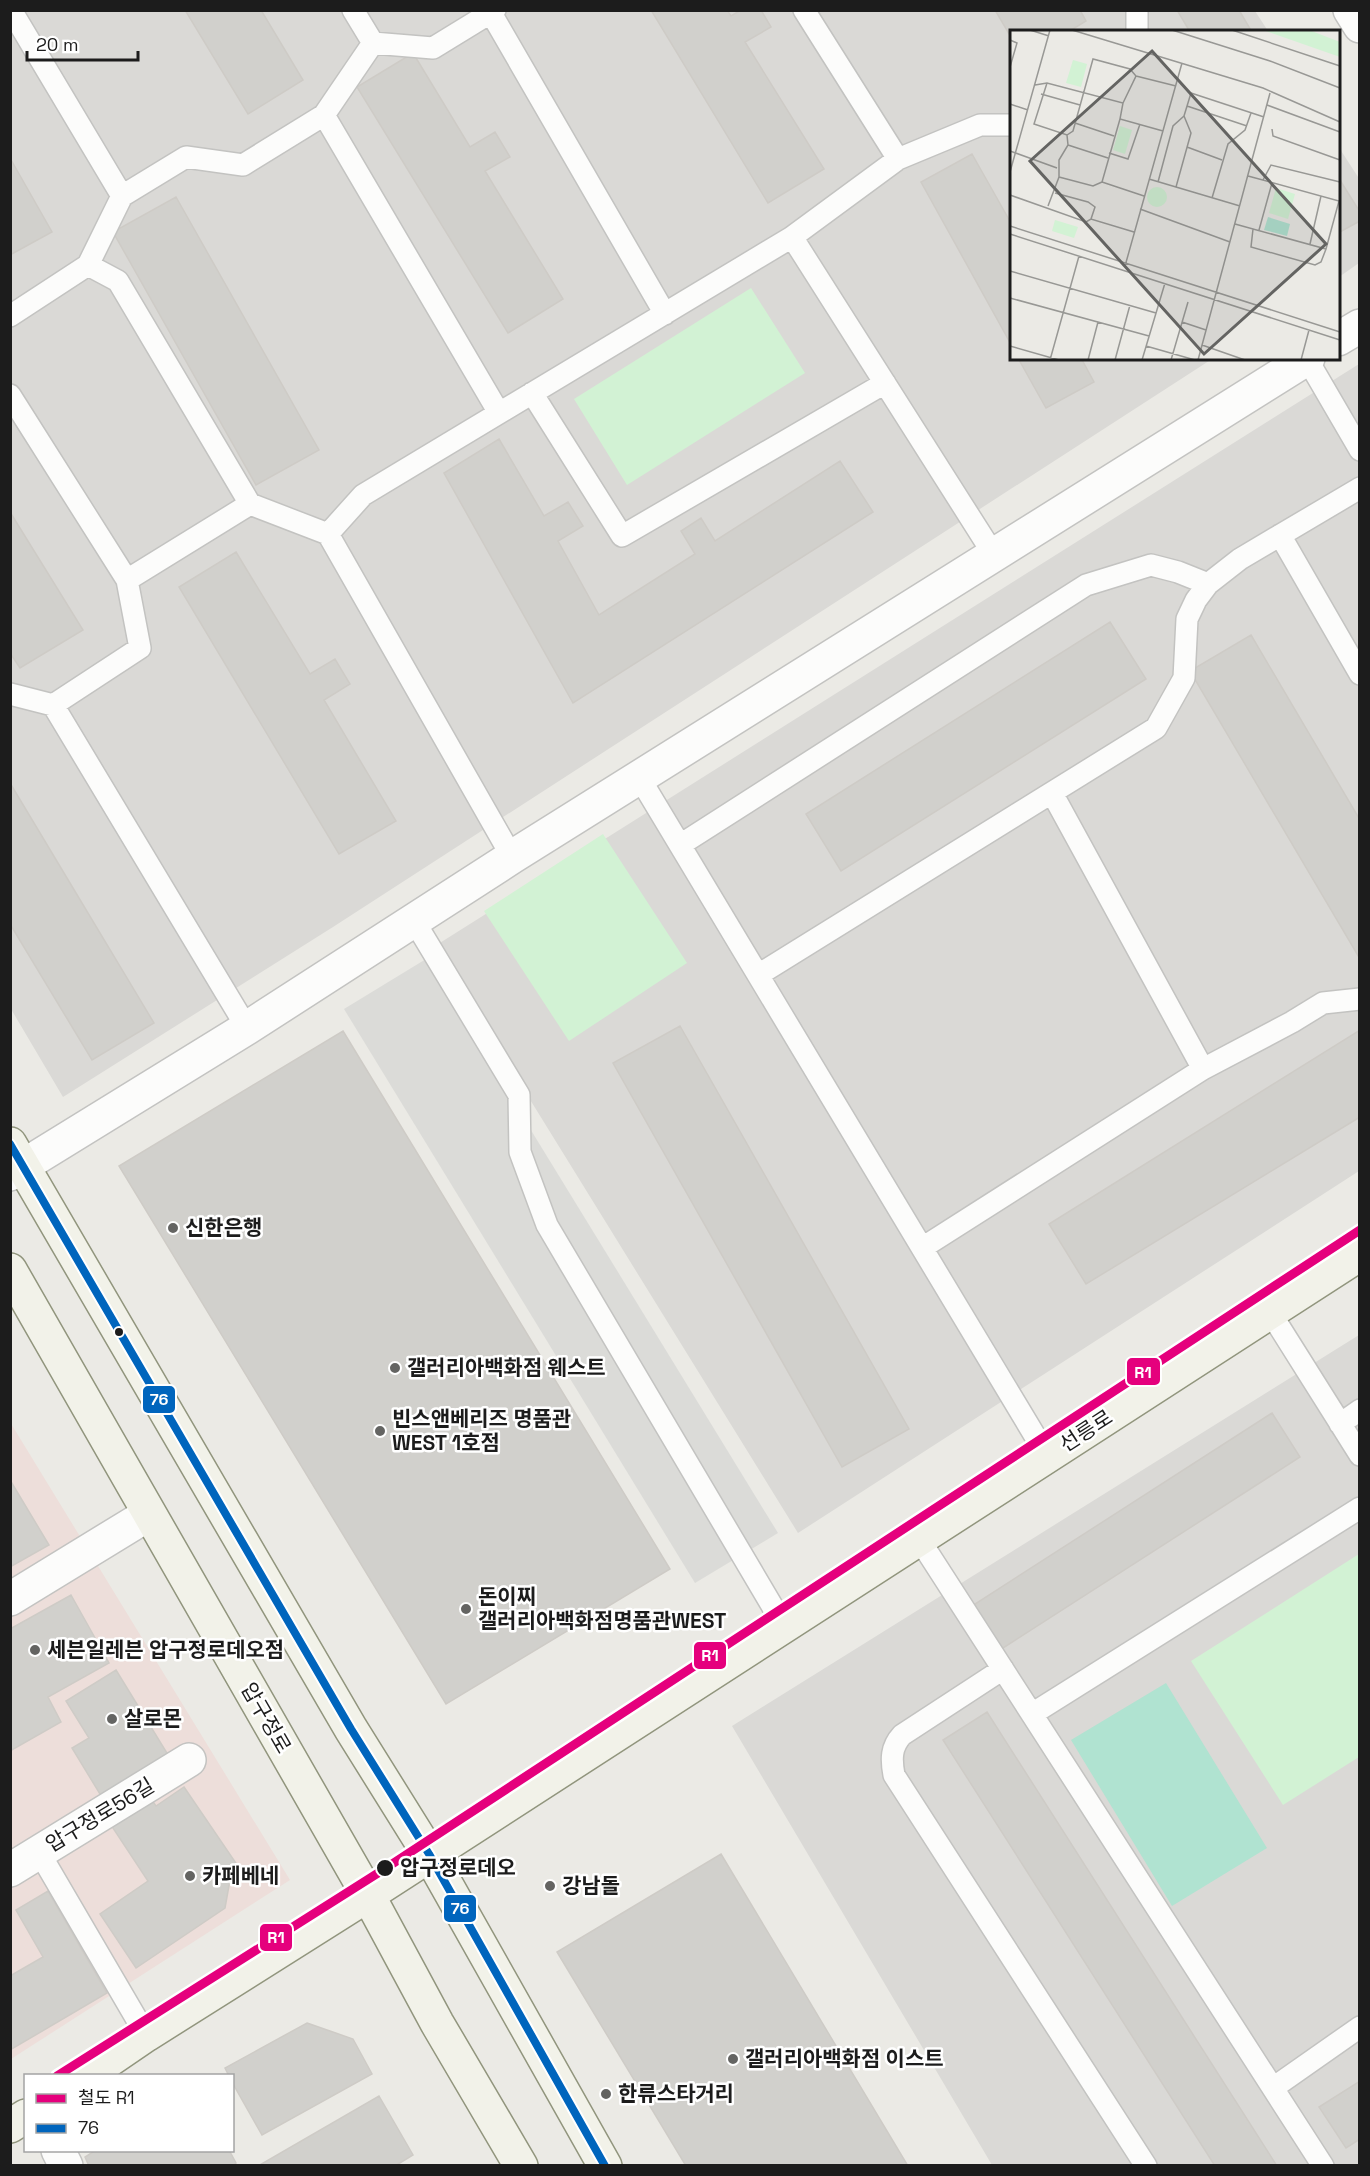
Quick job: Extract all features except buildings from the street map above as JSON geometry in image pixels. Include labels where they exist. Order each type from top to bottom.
[{"type":"main road","points":[[15,1161],[351,1729],[429,1854],[605,2166]]},
{"type":"main road","name":"선릉로","points":[[89,2074],[146,2035],[368,1895],[1359,1254]]},
{"type":"main road","name":"압구정로","points":[[10,1270],[368,1895],[437,2023],[521,2166]]},
{"type":"main road","points":[[10,2126],[24,2117]]},
{"type":"street","points":[[1350,10],[1359,26]]},
{"type":"street","points":[[1340,338],[1359,326]]},
{"type":"street","points":[[15,1161],[247,1028],[413,919],[1306,360]]},
{"type":"street","points":[[10,1599],[149,1514]]},
{"type":"street","name":"압구정로56길","points":[[10,1870],[189,1760]]},
{"type":"street","points":[[59,2152],[66,2166]]},
{"type":"lane","points":[[11,10],[122,196]]},
{"type":"lane","points":[[353,10],[374,43]]},
{"type":"lane","points":[[804,10],[898,159]]},
{"type":"lane","points":[[1137,10],[1137,30]]},
{"type":"lane","points":[[374,43],[433,48],[493,12],[665,314]]},
{"type":"lane","points":[[10,316],[88,265],[122,196],[186,157],[243,165],[324,115],[374,43]]},
{"type":"lane","points":[[324,115],[498,413]]},
{"type":"lane","points":[[328,534],[363,495],[792,237],[898,159],[980,125],[1010,125]]},
{"type":"lane","points":[[792,237],[994,555]]},
{"type":"lane","points":[[88,265],[118,281],[250,504],[328,534],[512,857]]},
{"type":"lane","points":[[1309,360],[1359,450]]},
{"type":"lane","points":[[532,393],[622,536],[885,383]]},
{"type":"lane","points":[[10,395],[127,580],[140,648],[53,705]]},
{"type":"lane","points":[[758,975],[1156,728],[1184,678],[1188,619],[1196,600],[1208,584],[1240,559],[1359,488]]},
{"type":"lane","points":[[127,580],[250,504]]},
{"type":"lane","points":[[1280,535],[1359,674]]},
{"type":"lane","points":[[680,845],[1086,585],[1151,565],[1178,572],[1208,584]]},
{"type":"lane","points":[[10,694],[53,705],[247,1028]]},
{"type":"lane","points":[[639,777],[1047,1456]]},
{"type":"lane","points":[[1052,793],[1203,1069]]},
{"type":"lane","points":[[413,919],[519,1095],[520,1152],[547,1225],[784,1626]]},
{"type":"lane","points":[[922,1248],[1203,1069],[1323,1003],[1359,999]]},
{"type":"lane","points":[[1270,1312],[1359,1455]]},
{"type":"lane","points":[[1340,1424],[1359,1410]]},
{"type":"lane","points":[[1032,1714],[1359,1508]]},
{"type":"lane","points":[[919,1539],[1323,2166]]},
{"type":"lane","points":[[1003,1669],[902,1735],[894,1747],[891,1759],[894,1775],[1146,2166]]},
{"type":"lane","points":[[39,1852],[146,2035]]},
{"type":"lane","points":[[1273,2088],[1359,2027]]},
{"type":"shaded area","points":[[11,11],[1255,11],[1267,30],[1010,30],[1010,360],[1210,360],[333,927],[63,1097],[11,1009]]},
{"type":"shaded area","points":[[1340,149],[1360,180],[1359,263],[1340,276]]},
{"type":"shaded area","points":[[1359,364],[1359,1171],[798,1533],[435,946]]},
{"type":"shaded area","points":[[426,959],[778,1533],[695,1583],[344,1009]]},
{"type":"shaded area","points":[[1359,1335],[1359,2165],[992,2165],[732,1726]]},
{"type":"shaded area","points":[[10,1422],[290,1880],[11,2059],[10,2059]]},
{"type":"green space","points":[[751,288],[805,373],[627,485],[574,399]]},
{"type":"green space","points":[[603,834],[687,963],[569,1041],[484,911]]},
{"type":"green space","points":[[1359,1554],[1359,1757],[1283,1805],[1191,1661]]},
{"type":"green space","points":[[1166,1683],[1267,1848],[1172,1906],[1071,1740]]},
{"type":"rail line","name":"R1","points":[[60,2074],[386,1868],[1360,1230]]},
{"type":"transit line","name":"76","points":[[10,1144],[351,1729],[429,1854],[605,2166]]},
{"type":"place","name":"신한은행","points":[[173,1228]]},
{"type":"place","name":"갤러리아백화점 웨스트","points":[[395,1368]]},
{"type":"place","name":"빈스앤베리즈 명품관 WEST 1호점","points":[[380,1431]]},
{"type":"place","name":"돈이찌 갤러리아백화점명품관WEST","points":[[466,1609]]},
{"type":"place","name":"세븐일레븐 압구정로데오점","points":[[35,1650]]},
{"type":"place","name":"살로몬","points":[[112,1719]]},
{"type":"place","name":"압구정로데오","points":[[385,1868]]},
{"type":"place","name":"카페베네","points":[[190,1876]]},
{"type":"place","name":"강남돌","points":[[550,1886]]},
{"type":"place","name":"갤러리아백화점 이스트","points":[[733,2059]]},
{"type":"place","name":"한류스타거리","points":[[606,2094]]}]
